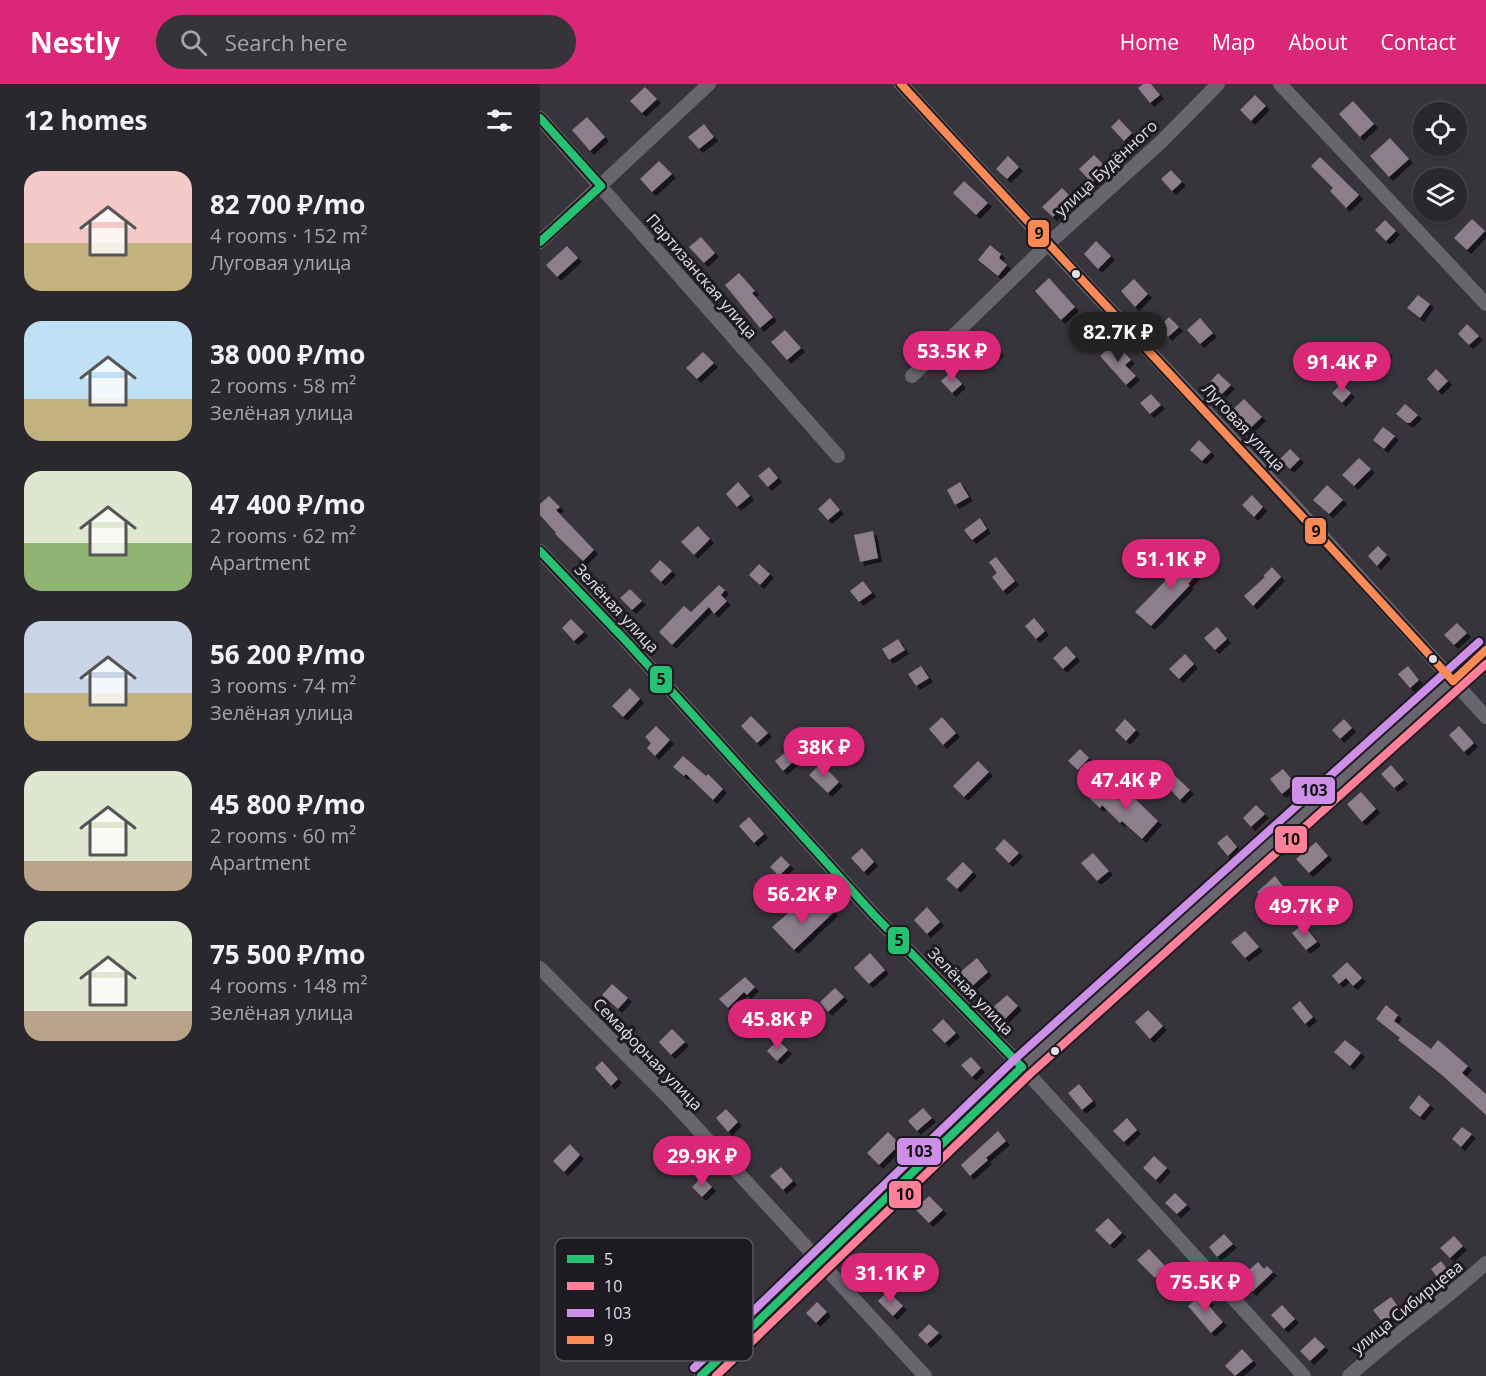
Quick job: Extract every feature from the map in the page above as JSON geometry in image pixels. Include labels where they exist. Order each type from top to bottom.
[{"type":"street","points":[[540,242],[709,84]]},
{"type":"street","name":"Луговая улица","points":[[901,84],[1293,504],[1486,717]]},
{"type":"street","name":"улица Будённого","points":[[912,376],[1048,244],[1161,142],[1218,84]]},
{"type":"street","points":[[1280,84],[1486,304]]},
{"type":"street","name":"Партизанская улица","points":[[540,118],[838,456]]},
{"type":"street","name":"Зелёная улица","points":[[540,551],[630,645],[874,915],[1022,1067],[1304,1376]]},
{"type":"street","points":[[753,1327],[1022,1067],[1486,650]]},
{"type":"street","name":"Семафорная улица","points":[[540,968],[670,1099],[925,1376]]},
{"type":"street","name":"улица Сибирцева","points":[[1349,1376],[1408,1326],[1457,1290],[1486,1263]]},
{"type":"street","points":[[701,1376],[717,1361]]},
{"type":"building","points":[[1143,84],[1151,84],[1160,95],[1150,103],[1138,88]]},
{"type":"building","points":[[645,87],[657,99],[642,113],[630,101]]},
{"type":"building","points":[[1255,95],[1266,106],[1251,121],[1240,110]]},
{"type":"building","points":[[1353,101],[1374,124],[1360,137],[1339,114]]},
{"type":"building","points":[[587,117],[605,137],[590,151],[572,130]]},
{"type":"building","points":[[1119,119],[1132,133],[1124,141],[1111,127]]},
{"type":"building","points":[[704,124],[714,137],[699,149],[688,137]]},
{"type":"building","points":[[1390,138],[1409,159],[1389,177],[1370,156]]},
{"type":"building","points":[[1094,155],[1107,168],[1092,183],[1079,169]]},
{"type":"building","points":[[1008,156],[1019,167],[1007,179],[996,169]]},
{"type":"building","points":[[1320,157],[1359,195],[1346,208],[1330,191],[1333,188],[1311,166]]},
{"type":"building","points":[[659,161],[672,174],[652,192],[640,179]]},
{"type":"building","points":[[1171,170],[1182,182],[1172,191],[1161,179]]},
{"type":"building","points":[[964,181],[988,203],[976,215],[953,193]]},
{"type":"building","points":[[1062,188],[1072,198],[1053,217],[1042,207]]},
{"type":"building","points":[[1472,219],[1485,231],[1467,250],[1454,238]]},
{"type":"building","points":[[1385,220],[1396,231],[1386,241],[1375,230]]},
{"type":"building","points":[[701,237],[715,253],[704,263],[689,247]]},
{"type":"building","points":[[1096,241],[1111,256],[1098,269],[1084,254]]},
{"type":"building","points":[[990,245],[1001,254],[999,258],[1007,265],[998,276],[978,260]]},
{"type":"building","points":[[567,246],[578,258],[557,277],[546,265]]},
{"type":"building","points":[[739,273],[755,291],[752,293],[773,317],[760,328],[725,285]]},
{"type":"building","points":[[1049,278],[1075,307],[1061,320],[1035,291]]},
{"type":"building","points":[[1134,279],[1148,294],[1135,307],[1121,291]]},
{"type":"building","points":[[1418,295],[1430,304],[1420,318],[1407,308]]},
{"type":"building","points":[[1169,317],[1179,327],[1168,337],[1159,327]]},
{"type":"building","points":[[1200,318],[1213,333],[1200,344],[1187,330]]},
{"type":"building","points":[[1467,324],[1479,336],[1469,345],[1458,334]]},
{"type":"building","points":[[785,330],[801,348],[787,360],[771,342]]},
{"type":"building","points":[[987,338],[1000,352],[989,363],[976,349]]},
{"type":"building","points":[[1115,342],[1131,360],[1125,365],[1136,376],[1126,385],[1100,356]]},
{"type":"building","points":[[1377,343],[1389,353],[1375,367],[1364,356]]},
{"type":"building","points":[[703,352],[714,363],[697,379],[686,368]]},
{"type":"building","points":[[1436,369],[1448,381],[1438,391],[1427,379]]},
{"type":"building","points":[[951,372],[962,384],[952,393],[941,381]]},
{"type":"building","points":[[1218,373],[1231,385],[1222,394],[1210,382]]},
{"type":"building","points":[[1341,384],[1351,393],[1342,403],[1332,393]]},
{"type":"building","points":[[1151,394],[1161,405],[1150,414],[1140,403]]},
{"type":"building","points":[[1244,399],[1262,417],[1245,433],[1227,415]]},
{"type":"building","points":[[1405,404],[1418,415],[1410,423],[1396,414]]},
{"type":"building","points":[[1383,427],[1395,436],[1384,449],[1373,440]]},
{"type":"building","points":[[1199,440],[1211,452],[1202,461],[1190,450]]},
{"type":"building","points":[[1290,449],[1300,459],[1290,469],[1280,459]]},
{"type":"building","points":[[1359,458],[1371,469],[1354,486],[1342,475]]},
{"type":"building","points":[[769,467],[778,478],[768,487],[758,476]]},
{"type":"building","points":[[738,482],[750,496],[737,507],[726,494]]},
{"type":"building","points":[[960,482],[969,497],[955,505],[947,490]]},
{"type":"building","points":[[1327,485],[1343,500],[1329,514],[1313,500]]},
{"type":"building","points":[[1252,495],[1263,507],[1254,517],[1242,505]]},
{"type":"building","points":[[549,496],[560,507],[556,510],[594,550],[583,561],[555,534],[540,515],[540,504]]},
{"type":"building","points":[[830,498],[840,510],[828,520],[818,509]]},
{"type":"building","points":[[980,518],[987,529],[972,540],[964,530]]},
{"type":"building","points":[[698,526],[710,539],[694,555],[681,542]]},
{"type":"building","points":[[873,531],[878,558],[860,562],[854,535]]},
{"type":"building","points":[[1378,546],[1387,555],[1377,566],[1368,556]]},
{"type":"building","points":[[1200,550],[1210,559],[1188,584],[1190,585],[1151,626],[1135,612],[1175,571],[1178,574]]},
{"type":"building","points":[[996,557],[1015,581],[1003,591],[992,577],[997,573],[989,562]]},
{"type":"building","points":[[660,560],[672,571],[661,582],[650,571]]},
{"type":"building","points":[[759,564],[770,574],[760,585],[749,575]]},
{"type":"building","points":[[1272,567],[1281,577],[1253,606],[1244,596],[1265,577],[1263,576]]},
{"type":"building","points":[[863,581],[872,593],[859,602],[850,591]]},
{"type":"building","points":[[719,585],[725,590],[721,595],[727,601],[714,614],[709,607],[672,645],[659,632],[684,606],[691,612]]},
{"type":"building","points":[[630,589],[642,601],[632,610],[620,598]]},
{"type":"building","points":[[1034,618],[1045,631],[1036,639],[1025,626]]},
{"type":"building","points":[[571,619],[584,632],[574,641],[562,628]]},
{"type":"building","points":[[1457,623],[1467,633],[1454,645],[1444,635]]},
{"type":"building","points":[[1217,627],[1227,639],[1215,650],[1204,638]]},
{"type":"building","points":[[898,639],[905,650],[889,660],[882,649]]},
{"type":"building","points":[[1066,646],[1076,657],[1063,669],[1053,658]]},
{"type":"building","points":[[1185,654],[1194,664],[1179,679],[1169,669]]},
{"type":"building","points":[[921,666],[929,678],[916,686],[908,674]]},
{"type":"building","points":[[1408,666],[1419,680],[1410,688],[1398,674]]},
{"type":"building","points":[[630,688],[640,699],[623,717],[612,706]]},
{"type":"building","points":[[751,716],[768,733],[757,743],[741,726]]},
{"type":"building","points":[[942,717],[956,733],[943,745],[929,729]]},
{"type":"building","points":[[1125,719],[1136,730],[1126,741],[1115,730]]},
{"type":"building","points":[[1344,719],[1352,728],[1340,739],[1332,730]]},
{"type":"building","points":[[656,726],[670,740],[655,756],[647,748],[651,743],[645,737]]},
{"type":"building","points":[[1459,726],[1474,743],[1464,752],[1449,735]]},
{"type":"building","points":[[1080,749],[1089,758],[1078,770],[1068,761]]},
{"type":"building","points":[[787,751],[795,760],[783,771],[775,761]]},
{"type":"building","points":[[683,756],[706,776],[708,774],[723,789],[713,800],[686,774],[684,776],[673,767]]},
{"type":"building","points":[[978,761],[989,772],[964,797],[953,786]]},
{"type":"building","points":[[821,763],[839,782],[828,793],[809,775]]},
{"type":"building","points":[[1391,765],[1404,780],[1394,788],[1381,774]]},
{"type":"building","points":[[1283,769],[1295,783],[1282,794],[1270,779]]},
{"type":"building","points":[[1175,776],[1190,790],[1180,800],[1166,785]]},
{"type":"building","points":[[1102,785],[1121,802],[1129,793],[1158,821],[1142,839],[1122,821],[1120,823],[1102,805],[1100,808],[1090,799]]},
{"type":"building","points":[[1361,792],[1376,809],[1362,822],[1347,804]]},
{"type":"building","points":[[1256,805],[1265,814],[1251,827],[1243,818]]},
{"type":"building","points":[[749,817],[764,834],[754,843],[739,826]]},
{"type":"building","points":[[1227,835],[1237,847],[1228,856],[1217,843]]},
{"type":"building","points":[[1004,839],[1019,853],[1009,863],[995,849]]},
{"type":"building","points":[[1316,842],[1328,856],[1309,873],[1296,859]]},
{"type":"building","points":[[862,848],[874,862],[864,872],[851,858]]},
{"type":"building","points":[[1093,853],[1109,871],[1097,881],[1081,863]]},
{"type":"building","points":[[781,856],[790,865],[779,876],[770,867]]},
{"type":"building","points":[[963,862],[973,872],[957,889],[946,879]]},
{"type":"building","points":[[1275,876],[1285,889],[1268,904],[1257,892]]},
{"type":"building","points":[[823,900],[834,912],[794,950],[772,927],[793,909],[802,919]]},
{"type":"building","points":[[927,907],[940,922],[927,934],[914,920]]},
{"type":"building","points":[[1303,924],[1317,942],[1306,950],[1292,933]]},
{"type":"building","points":[[1245,931],[1259,947],[1245,958],[1231,942]]},
{"type":"building","points":[[870,953],[885,970],[869,984],[854,968]]},
{"type":"building","points":[[977,958],[988,972],[970,988],[958,974]]},
{"type":"building","points":[[1347,962],[1362,978],[1353,986],[1346,978],[1339,984],[1332,976]]},
{"type":"building","points":[[745,977],[755,987],[747,995],[744,992],[728,1008],[719,999]]},
{"type":"building","points":[[612,984],[628,998],[618,1009],[602,995]]},
{"type":"building","points":[[835,988],[844,997],[828,1012],[820,1002]]},
{"type":"building","points":[[1007,995],[1018,1006],[1002,1022],[990,1010]]},
{"type":"building","points":[[1300,1001],[1313,1017],[1305,1024],[1292,1008]]},
{"type":"building","points":[[1386,1005],[1398,1015],[1394,1021],[1431,1049],[1438,1040],[1468,1066],[1462,1073],[1486,1094],[1486,1115],[1376,1019]]},
{"type":"building","points":[[1148,1010],[1163,1026],[1150,1039],[1135,1022]]},
{"type":"building","points":[[943,1019],[956,1033],[945,1043],[932,1030]]},
{"type":"building","points":[[672,1029],[685,1042],[671,1055],[659,1042]]},
{"type":"building","points":[[778,1040],[788,1050],[777,1061],[767,1051]]},
{"type":"building","points":[[1345,1040],[1361,1053],[1350,1066],[1334,1052]]},
{"type":"building","points":[[971,1057],[981,1068],[972,1077],[961,1065]]},
{"type":"building","points":[[602,1061],[618,1079],[611,1086],[595,1068]]},
{"type":"building","points":[[1079,1084],[1093,1101],[1082,1110],[1068,1093]]},
{"type":"building","points":[[1419,1095],[1430,1105],[1420,1117],[1409,1108]]},
{"type":"building","points":[[923,1108],[932,1118],[917,1131],[908,1121]]},
{"type":"building","points":[[726,1109],[738,1122],[728,1132],[716,1118]]},
{"type":"building","points":[[1127,1118],[1137,1130],[1124,1142],[1113,1131]]},
{"type":"building","points":[[1462,1127],[1472,1134],[1461,1147],[1452,1139]]},
{"type":"building","points":[[998,1131],[1006,1141],[970,1176],[961,1165]]},
{"type":"building","points":[[888,1132],[900,1144],[879,1165],[867,1153]]},
{"type":"building","points":[[667,1140],[683,1157],[669,1169],[654,1152]]},
{"type":"building","points":[[570,1144],[580,1155],[564,1172],[553,1161]]},
{"type":"building","points":[[1154,1156],[1167,1168],[1156,1180],[1143,1168]]},
{"type":"building","points":[[781,1167],[793,1181],[783,1190],[770,1176]]},
{"type":"building","points":[[702,1177],[712,1187],[702,1197],[692,1187]]},
{"type":"building","points":[[1175,1193],[1187,1205],[1177,1214],[1165,1203]]},
{"type":"building","points":[[929,1196],[943,1210],[929,1223],[915,1209]]},
{"type":"building","points":[[1108,1218],[1122,1233],[1110,1245],[1095,1230]]},
{"type":"building","points":[[1224,1234],[1233,1244],[1217,1257],[1209,1247]]},
{"type":"building","points":[[1454,1236],[1463,1246],[1450,1258],[1440,1248]]},
{"type":"building","points":[[1149,1249],[1166,1267],[1155,1278],[1137,1260]]},
{"type":"building","points":[[858,1255],[869,1267],[860,1275],[849,1263]]},
{"type":"building","points":[[1441,1261],[1450,1273],[1440,1281],[1431,1269]]},
{"type":"building","points":[[1258,1262],[1264,1269],[1267,1266],[1273,1272],[1252,1292],[1240,1278]]},
{"type":"building","points":[[888,1291],[903,1306],[893,1316],[878,1301]]},
{"type":"building","points":[[1203,1293],[1210,1301],[1207,1304],[1223,1322],[1211,1333],[1188,1306]]},
{"type":"building","points":[[1391,1297],[1401,1310],[1383,1323],[1373,1310]]},
{"type":"building","points":[[817,1302],[827,1312],[816,1323],[806,1313]]},
{"type":"building","points":[[1282,1305],[1295,1319],[1284,1329],[1271,1315]]},
{"type":"building","points":[[929,1324],[939,1333],[927,1344],[918,1335]]},
{"type":"building","points":[[1315,1337],[1325,1347],[1310,1361],[1300,1351]]},
{"type":"building","points":[[1242,1349],[1253,1361],[1235,1376],[1225,1366]]},
{"type":"transit line","name":"9","points":[[901,84],[1453,681]]},
{"type":"transit line","name":"5","points":[[540,118],[601,186]]},
{"type":"transit line","name":"5","points":[[540,242],[601,186]]},
{"type":"transit line","name":"5","points":[[540,551],[626,641],[874,915],[1022,1067]]},
{"type":"transit line","name":"103","points":[[753,1311],[1015,1059],[1479,642]]},
{"type":"transit line","name":"9","points":[[1453,681],[1486,650]]},
{"type":"transit line","name":"10","points":[[753,1340],[1029,1075],[1486,664]]},
{"type":"transit line","name":"5","points":[[753,1326],[1022,1067]]},
{"type":"transit line","name":"103","points":[[694,1368],[701,1361]]},
{"type":"transit line","name":"5","points":[[701,1376],[717,1361]]},
{"type":"transit line","name":"10","points":[[716,1376],[732,1361]]}]
